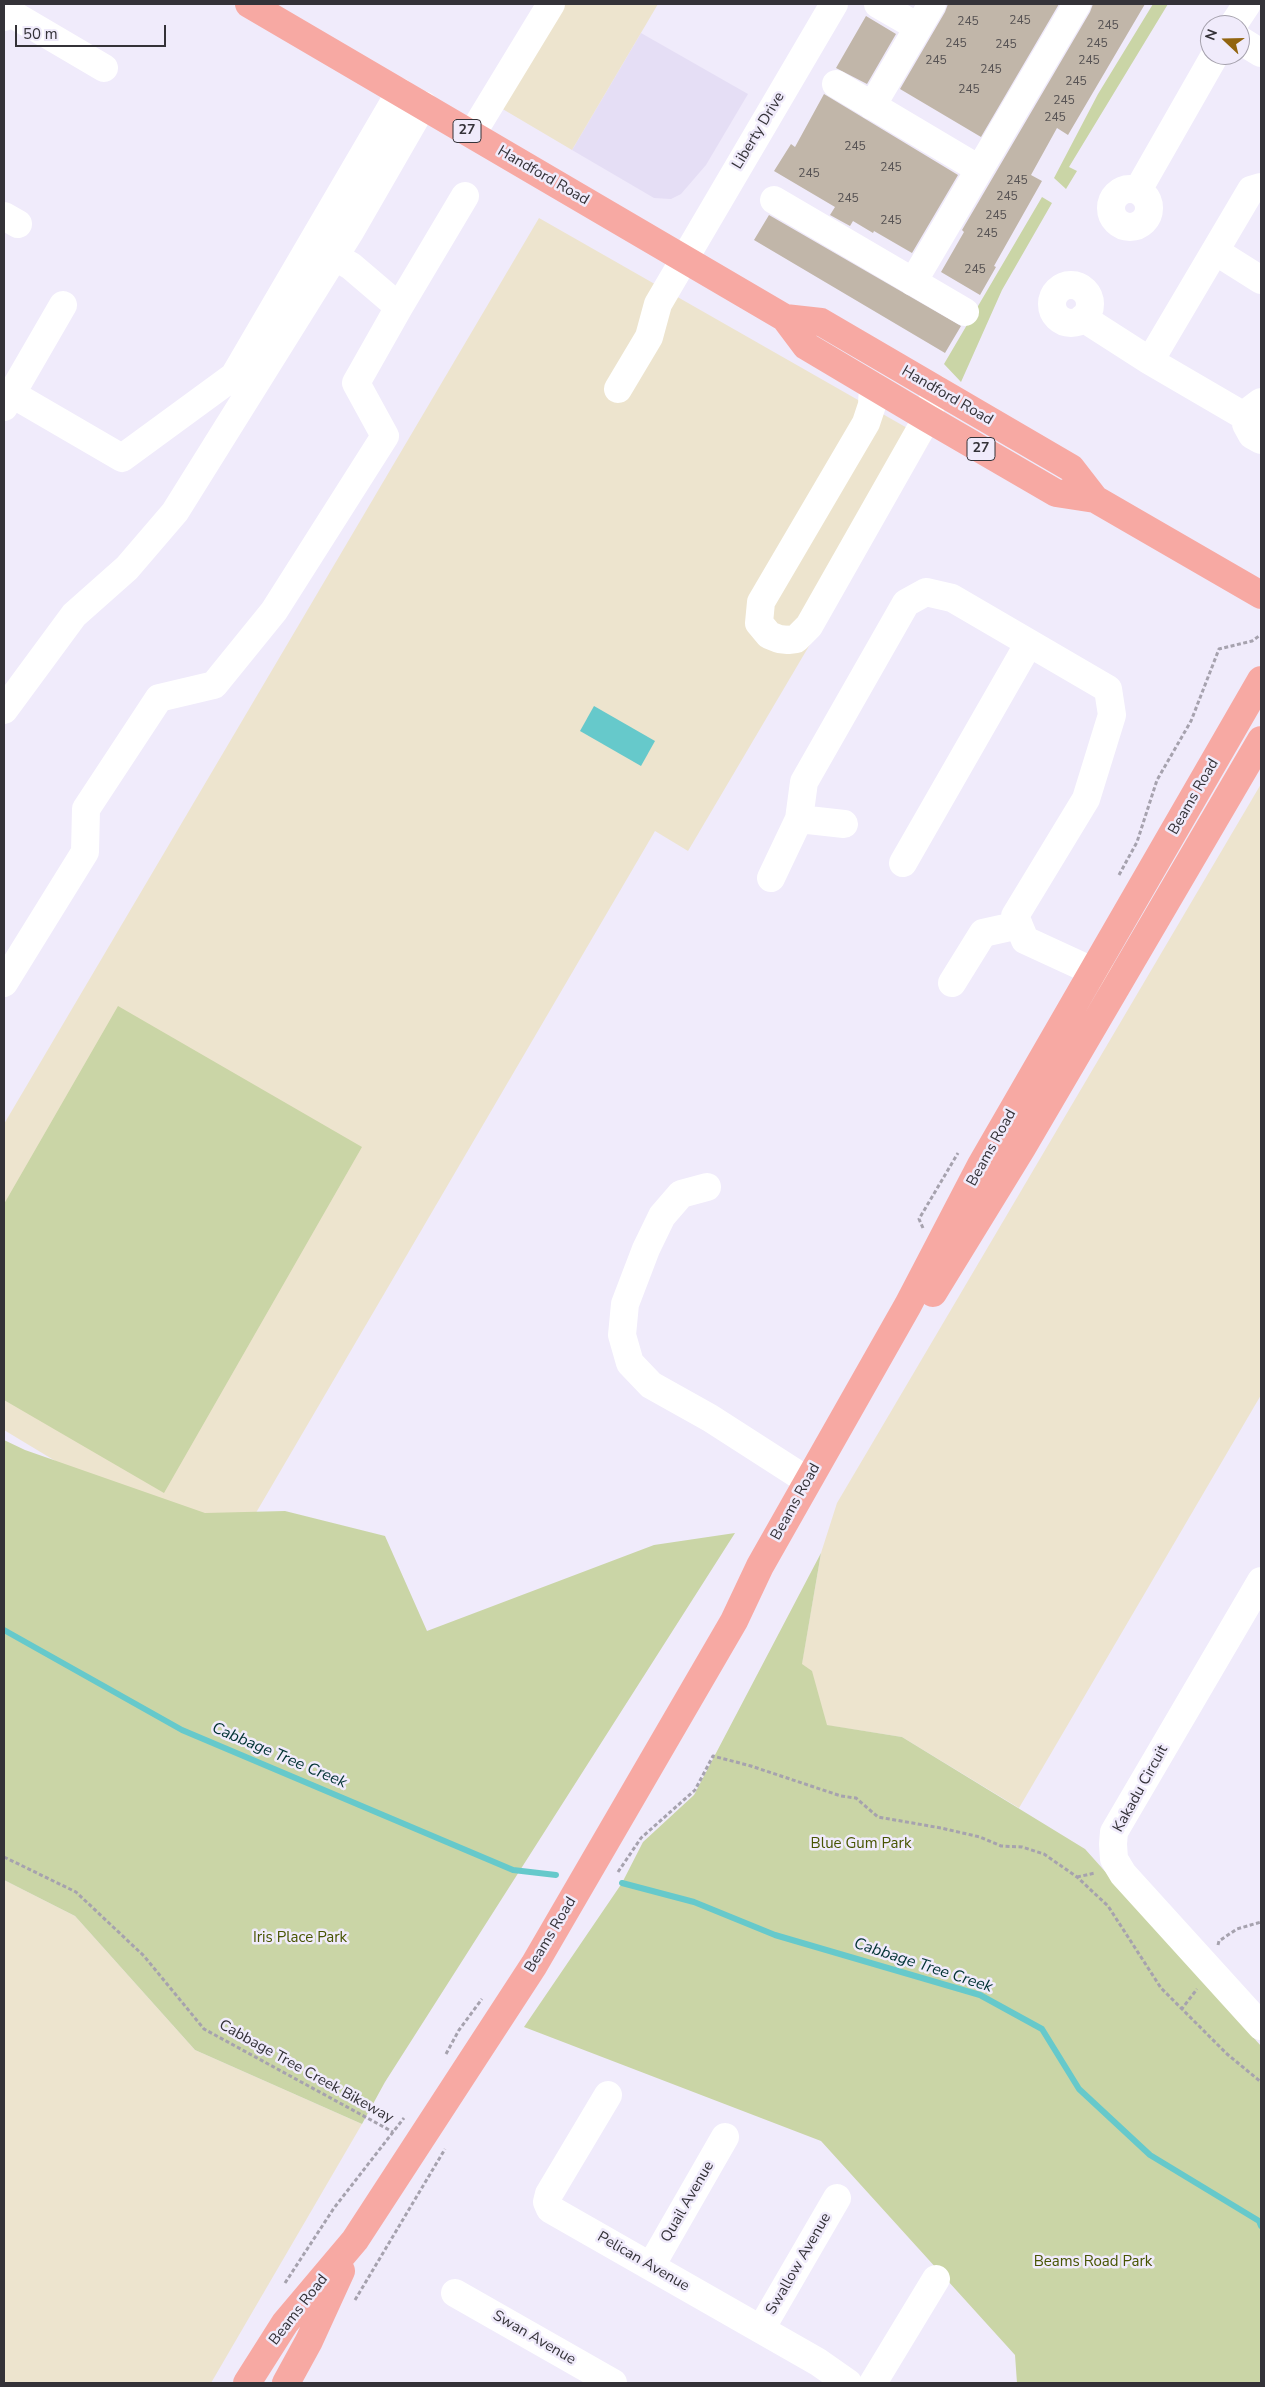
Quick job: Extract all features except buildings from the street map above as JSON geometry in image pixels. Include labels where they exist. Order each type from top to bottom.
[{"type":"main road","name":"Handford Road","points":[[249,4],[785,318],[806,346],[927,418],[1056,493],[1094,499],[1261,595]]},
{"type":"main road","name":"Handford Road","points":[[785,318],[821,322],[1071,468],[1094,499]]},
{"type":"main road","name":"Beams Road","points":[[247,2383],[285,2323],[355,2240],[534,1965],[734,1622],[760,1566],[904,1312],[981,1165],[1261,680]]},
{"type":"main road","name":"Beams Road","points":[[734,1622],[770,1574],[902,1344],[1022,1148],[1261,740]]},
{"type":"main road","name":"Beams Road","points":[[286,2383],[309,2341],[355,2240]]},
{"type":"street","points":[[472,134],[551,4]]},
{"type":"street","name":"Liberty Drive","points":[[618,389],[648,337],[658,304],[834,4]]},
{"type":"street","points":[[878,4],[918,27]]},
{"type":"street","points":[[872,106],[932,4]]},
{"type":"street","points":[[914,282],[1078,4]]},
{"type":"street","points":[[1240,15],[1247,4]]},
{"type":"street","points":[[4,17],[7,11],[104,68]]},
{"type":"street","points":[[1250,46],[1261,53]]},
{"type":"street","points":[[1138,190],[1209,65]]},
{"type":"street","points":[[836,84],[979,169]]},
{"type":"street","points":[[4,710],[74,615],[127,568],[175,512],[411,98]]},
{"type":"street","points":[[1150,361],[1251,190],[1261,187]]},
{"type":"street","points":[[4,983],[85,852],[86,809],[159,698],[214,685],[274,611],[385,436],[356,383],[399,306],[465,196]]},
{"type":"street","points":[[774,200],[964,312]]},
{"type":"street","points":[[323,250],[351,266],[399,306]]},
{"type":"street","points":[[63,305],[8,400],[122,458],[234,376],[323,250]]},
{"type":"street","points":[[1215,251],[1261,280]]},
{"type":"street","points":[[1083,318],[1150,361],[1254,409],[1248,430],[1252,435],[1261,440]]},
{"type":"street","points":[[873,386],[872,405],[866,423],[761,602],[759,622],[769,634],[788,640],[796,638],[809,626],[927,418],[936,389]]},
{"type":"street","points":[[771,878],[799,819],[804,782],[906,603],[926,592],[952,598],[1108,689],[1112,716],[1086,799],[1015,916],[1025,940],[1119,983]]},
{"type":"street","points":[[903,864],[1029,643]]},
{"type":"street","points":[[799,819],[844,824]]},
{"type":"street","points":[[952,983],[983,933],[1019,925]]},
{"type":"street","points":[[707,1187],[681,1194],[662,1216],[646,1249],[625,1304],[622,1335],[630,1363],[651,1385],[710,1418],[808,1481]]},
{"type":"street","name":"Kakadu Circuit","points":[[1261,1582],[1114,1832],[1113,1844],[1114,1858],[1123,1874],[1261,2026]]},
{"type":"street","name":"Pelican Avenue","points":[[608,2096],[549,2194],[547,2202],[550,2209],[818,2362],[848,2383]]},
{"type":"street","name":"Quail Avenue","points":[[651,2266],[725,2137]]},
{"type":"street","name":"Swallow Avenue","points":[[761,2330],[837,2198]]},
{"type":"street","points":[[873,2383],[936,2279]]},
{"type":"street","name":"Swan Avenue","points":[[455,2293],[613,2383]]},
{"type":"path","points":[[614,1878],[641,1838],[694,1790],[713,1756],[751,1766],[840,1796],[856,1798],[878,1817],[941,1828],[980,1838],[1001,1846],[1022,1847],[1044,1854],[1077,1877],[1108,1906],[1161,1988],[1227,2054],[1261,2082]]},
{"type":"path","name":"Cabbage Tree Creek Bikeway","points":[[4,1857],[76,1892],[144,1956],[204,2029],[393,2132],[334,2208],[283,2287]]},
{"type":"path","points":[[1219,1941],[1238,1929],[1261,1922]]},
{"type":"path","points":[[351,2307],[447,2145]]},
{"type":"shaded area","points":[[539,4],[658,4],[572,150],[484,98]]},
{"type":"shaded area","points":[[641,33],[748,94],[706,165],[681,194],[671,199],[654,198],[572,150]]},
{"type":"shaded area","points":[[539,218],[930,441],[688,851],[655,831],[226,1564],[4,1430],[4,1124]]},
{"type":"shaded area","points":[[594,706],[655,741],[641,766],[580,731]]},
{"type":"shaded area","points":[[1261,784],[1261,1395],[1019,1808],[902,1737],[792,1720],[821,1553],[837,1503]]},
{"type":"shaded area","points":[[4,1880],[75,1916],[195,2050],[362,2124],[211,2383],[4,2383]]},
{"type":"green space","points":[[1153,4],[1168,4],[1069,167],[1077,171],[1066,189],[1054,178],[1098,94]]},
{"type":"green space","points":[[1042,197],[1052,203],[1002,290],[961,382],[944,364]]},
{"type":"green space","points":[[118,1006],[362,1147],[164,1493],[4,1400],[4,1204]]},
{"type":"green space","name":"Iris Place Park","points":[[4,1440],[25,1450],[205,1513],[285,1511],[385,1536],[427,1631],[654,1545],[735,1533],[385,2082],[362,2124],[195,2050],[75,1916],[4,1880]]},
{"type":"green space","points":[[821,1553],[802,1664],[812,1671],[827,1725],[902,1737],[1085,1849],[1261,2046],[1261,2383],[1017,2383],[1015,2355],[821,2141],[524,2027],[622,1883],[643,1842],[694,1795]]},
{"type":"waterway","name":"Cabbage Tree Creek","points":[[4,1630],[182,1730],[513,1870],[556,1875]]},
{"type":"waterway","name":"Cabbage Tree Creek","points":[[622,1883],[694,1902],[775,1935],[980,1995],[1042,2029],[1079,2089],[1150,2155],[1259,2221],[1261,2226]]},
{"type":"park label","name":"Blue Gum Park","points":[[861,1844]]},
{"type":"park label","name":"Beams Road Park","points":[[1093,2262]]}]
